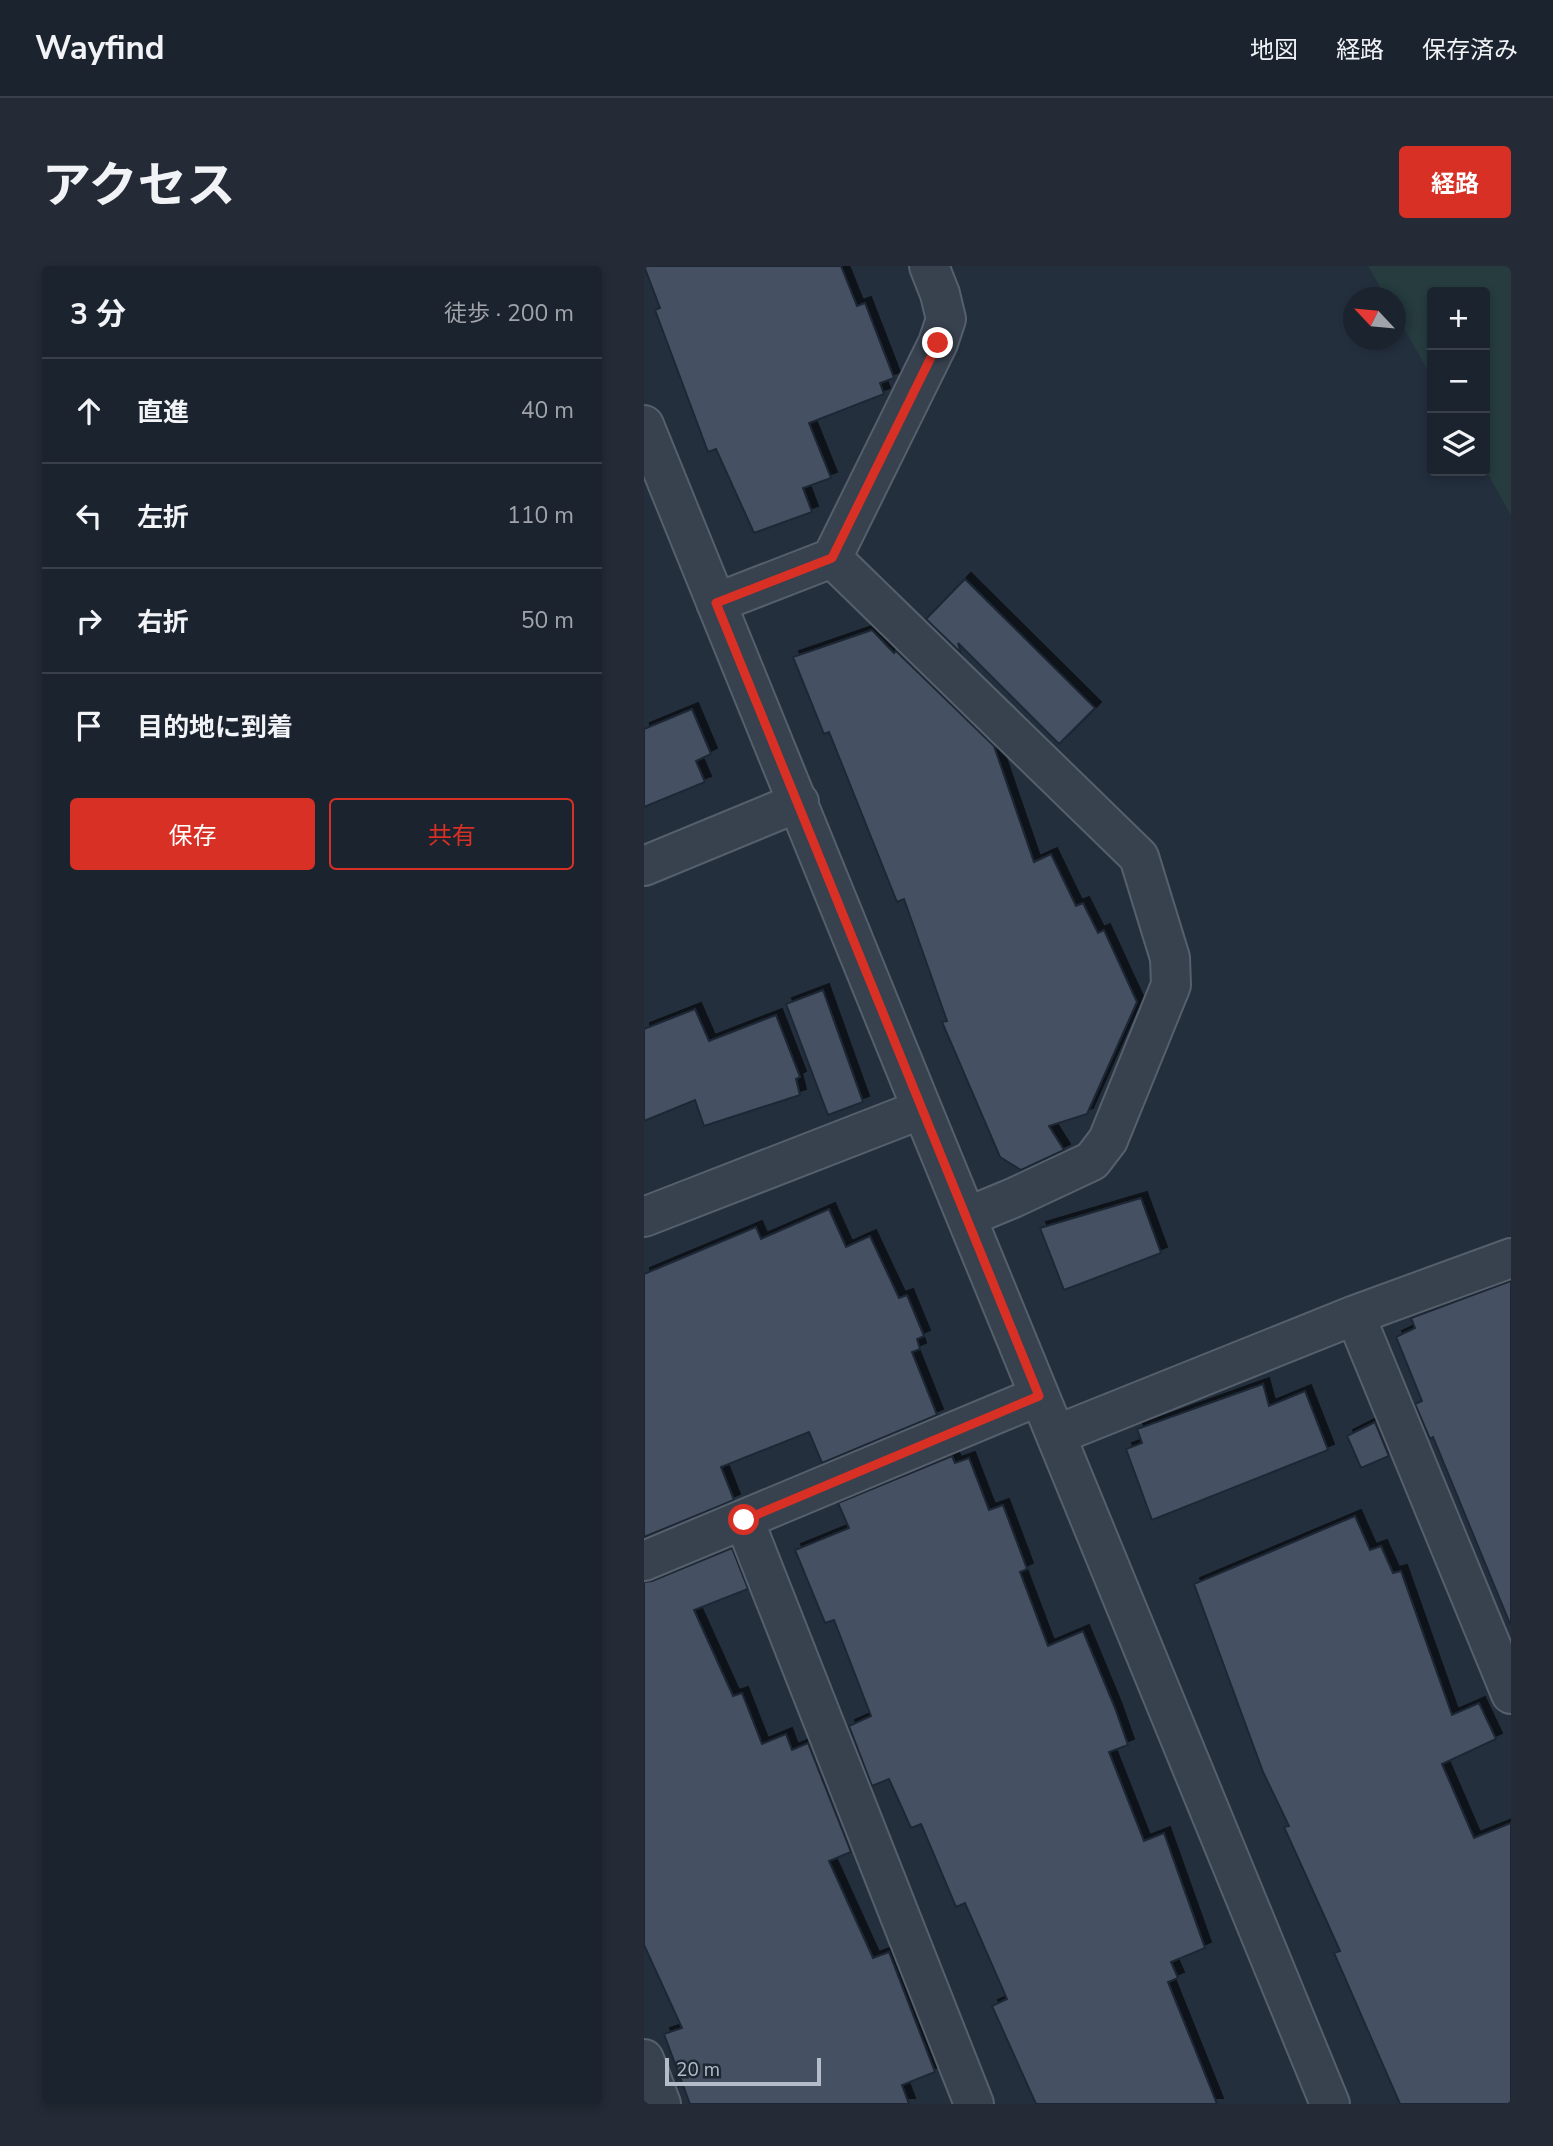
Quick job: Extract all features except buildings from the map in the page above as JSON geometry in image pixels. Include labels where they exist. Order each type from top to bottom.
[{"type":"street","points":[[716,603],[832,558],[942,331],[946,318],[929,266]]},
{"type":"street","points":[[644,425],[1330,2104]]},
{"type":"street","points":[[832,558],[1139,857],[1170,958],[1171,985],[1108,1139],[1092,1161],[967,1217]]},
{"type":"street","points":[[644,866],[799,802]]},
{"type":"street","points":[[644,1217],[922,1109]]},
{"type":"street","points":[[1056,1435],[1354,1315],[1511,1258]]},
{"type":"street","points":[[1354,1315],[1511,1694]]},
{"type":"street","points":[[644,1560],[1039,1396]]},
{"type":"street","points":[[744,1520],[974,2104]]},
{"type":"street","points":[[644,2059],[661,2104]]},
{"type":"green space","points":[[1368,266],[1511,266],[1511,515],[1489,476],[1490,287],[1427,287],[1427,369],[1406,332],[1406,287],[1380,287]]},
{"type":"route","points":[[744,1520],[1039,1396],[716,603],[832,558],[938,343]]}]
